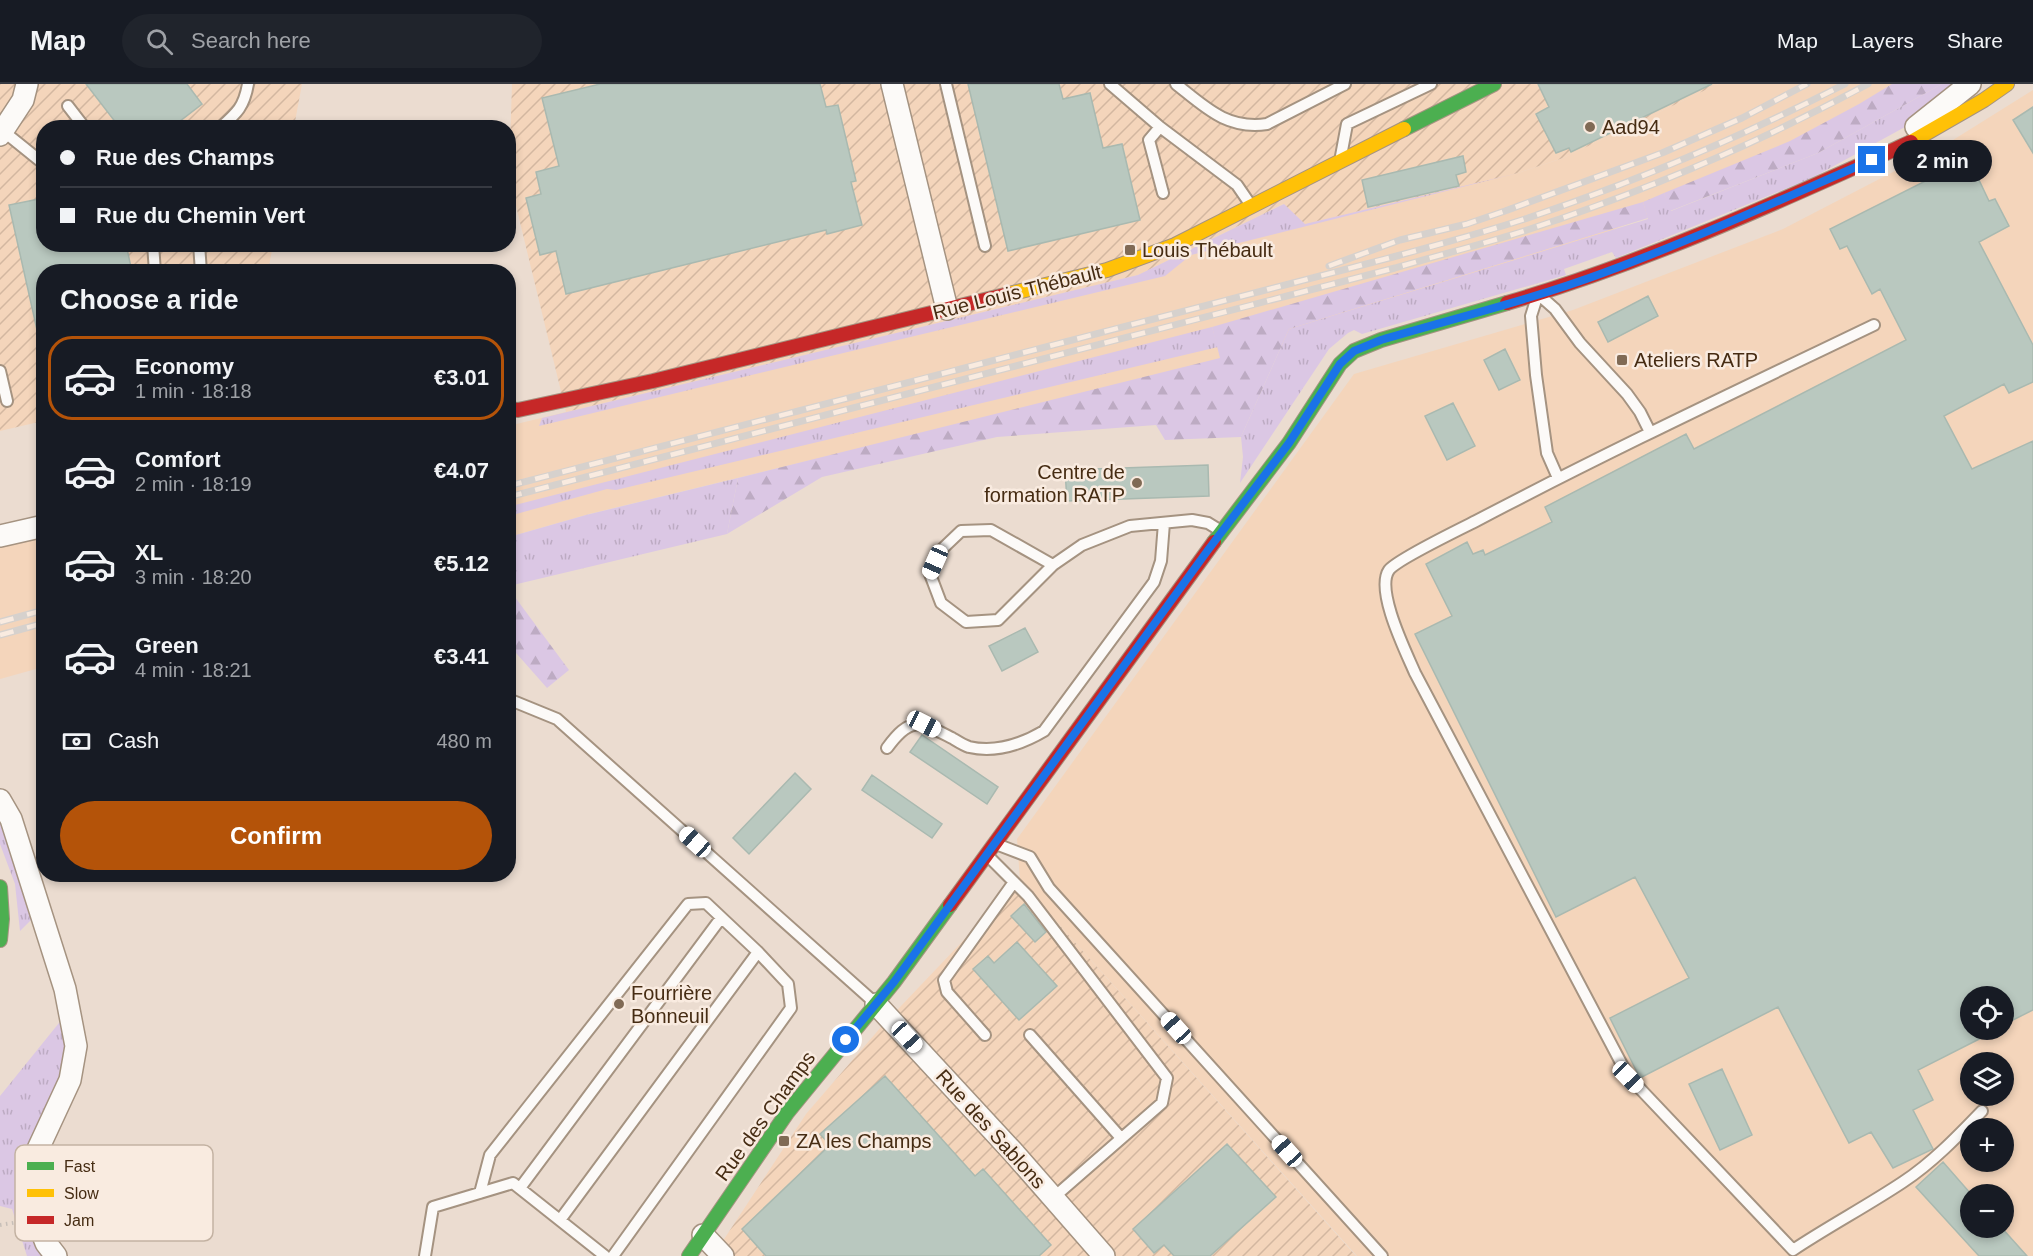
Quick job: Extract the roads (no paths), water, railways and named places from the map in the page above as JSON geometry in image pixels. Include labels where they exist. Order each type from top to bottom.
[{"type":"main road","name":"Rue Louis Thébault","points":[[516,410],[653,381],[1107,270],[1174,244],[1341,162],[1430,95],[1494,84]]},
{"type":"main road","name":"Rue des Champs","points":[[689,1256],[787,1113],[894,982],[989,848],[1289,443],[1340,364],[1354,351],[1381,340],[1602,273],[1684,242],[1924,136],[2007,84]]},
{"type":"main road","points":[[0,887],[2,919],[0,940]]},
{"type":"street","points":[[2,133],[23,100],[27,84]]},
{"type":"street","points":[[892,84],[947,309]]},
{"type":"street","points":[[1830,178],[1905,135],[1970,84]]},
{"type":"street","points":[[0,536],[36,528]]},
{"type":"street","points":[[0,800],[11,819],[65,989],[76,1046],[70,1080],[40,1145]]},
{"type":"street","name":"Rue des Sablons","points":[[876,1004],[1104,1256]]},
{"type":"street","points":[[703,1235],[723,1256]]},
{"type":"street","points":[[45,1241],[56,1256]]},
{"type":"lane","points":[[230,120],[238,113],[246,97],[248,84]]},
{"type":"lane","points":[[946,84],[985,246]]},
{"type":"lane","points":[[1110,84],[1160,127],[1237,185],[1252,206]]},
{"type":"lane","points":[[1176,84],[1224,120],[1254,126],[1267,124],[1345,84]]},
{"type":"lane","points":[[1341,162],[1347,124],[1430,95]]},
{"type":"lane","points":[[68,106],[79,120]]},
{"type":"lane","points":[[1160,127],[1149,140],[1162,193]]},
{"type":"lane","points":[[2,133],[36,158]]},
{"type":"lane","points":[[1558,478],[1547,453],[1536,375],[1531,316],[1538,294],[1555,309],[1580,343],[1627,394],[1640,412],[1650,432]]},
{"type":"lane","points":[[1874,325],[1650,432],[1429,546],[1390,569],[1385,579],[1389,611],[1415,673],[1628,1077],[1796,1253],[1905,1181],[1982,1111]]},
{"type":"lane","points":[[0,371],[7,401]]},
{"type":"lane","points":[[1053,565],[991,530],[961,531],[940,550],[930,574],[941,603],[966,622],[998,620],[1053,565],[1082,545],[1130,526],[1192,520],[1208,523],[1222,531]]},
{"type":"lane","points":[[887,748],[899,731],[924,724],[968,747],[997,748],[1025,742],[1044,731],[1154,582],[1161,561],[1164,523]]},
{"type":"lane","points":[[516,702],[557,719],[876,1004]]},
{"type":"lane","points":[[989,848],[1167,1078],[1162,1103],[1053,1198]]},
{"type":"lane","points":[[989,848],[1030,857],[1049,888],[1382,1256]]},
{"type":"lane","points":[[985,1035],[947,992],[944,980],[1014,882]]},
{"type":"lane","points":[[480,1193],[490,1155],[688,904],[706,903],[788,984],[791,1008],[614,1256]]},
{"type":"lane","points":[[520,1188],[721,918]]},
{"type":"lane","points":[[560,1220],[758,952]]},
{"type":"lane","points":[[1030,1035],[1121,1138]]},
{"type":"lane","points":[[425,1256],[433,1207],[513,1183],[605,1256]]},
{"type":"railway","points":[[1329,266],[1400,240],[1467,224],[1662,153],[1742,118],[1807,84]]},
{"type":"railway","points":[[516,484],[1393,257],[1492,229],[1566,205],[1647,174],[1767,122],[1845,84]]},
{"type":"railway","points":[[516,495],[1395,268],[1511,235],[1615,199],[1701,164],[1827,106],[1868,84]]},
{"type":"railway","points":[[0,622],[36,612]]},
{"type":"railway","points":[[0,635],[36,625]]},
{"type":"place","name":"Aad94","points":[[1590,127]]},
{"type":"place","name":"Louis Thébault","points":[[1130,250]]},
{"type":"place","name":"Ateliers RATP","points":[[1622,360]]},
{"type":"place","name":"Centre de formation RATP","points":[[1137,483]]},
{"type":"place","name":"Fourrière Bonneuil","points":[[619,1004]]},
{"type":"place","name":"ZA les Champs","points":[[784,1141]]}]
